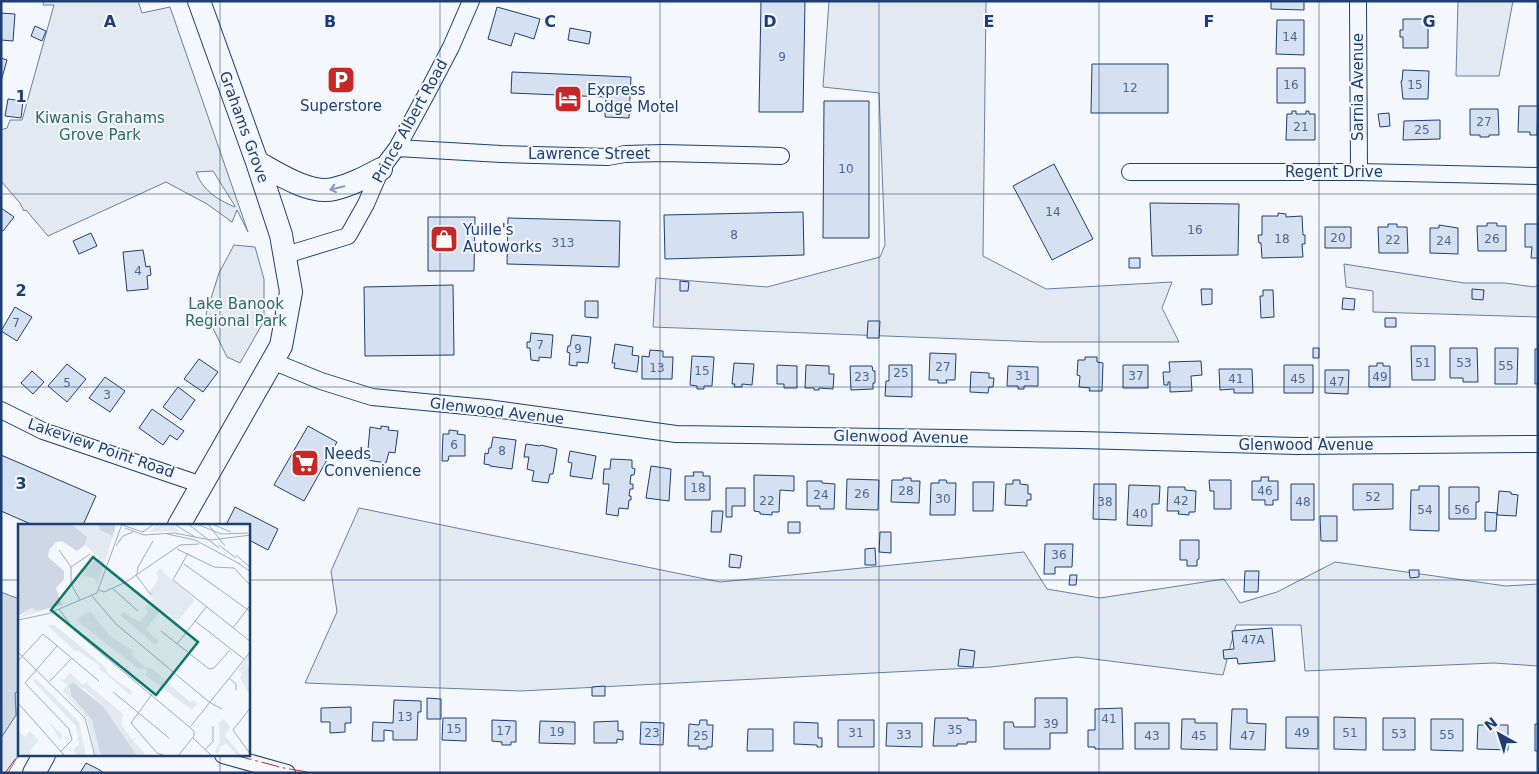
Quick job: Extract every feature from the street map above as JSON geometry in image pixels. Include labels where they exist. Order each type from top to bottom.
[{"type":"main road","name":"Grahams Grove","points":[[198,1],[257,162],[286,255]]},
{"type":"main road","points":[[257,162],[313,189],[332,190],[352,184],[381,169]]},
{"type":"main road","points":[[180,524],[281,346],[291,292],[286,255]]},
{"type":"main road","points":[[34,773],[43,756]]},
{"type":"street","name":"Prince Albert Road","points":[[286,255],[348,236],[366,204],[381,169],[397,148],[447,54],[470,1]]},
{"type":"street","name":"Sarnia Avenue","points":[[1358,1],[1359,172]]},
{"type":"street","name":"Lawrence Street","points":[[397,148],[501,154],[608,157],[625,154],[663,153],[781,156]]},
{"type":"street","name":"Regent Drive","points":[[1130,172],[1359,172],[1538,176]]},
{"type":"street","name":"Glenwood Avenue","points":[[272,361],[330,385],[372,397],[487,408],[676,434],[1081,440],[1298,446],[1538,444]]},
{"type":"street","name":"Lakeview Point Road","points":[[1,410],[43,431],[202,485]]},
{"type":"street","points":[[227,756],[287,773]]},
{"type":"green space","name":"Kiwanis Grahams Grove Park","points":[[44,1],[138,1],[142,13],[170,7],[248,232],[237,210],[232,222],[207,204],[166,182],[48,236],[26,210],[24,211],[20,203],[1,181],[1,130],[7,128],[10,120],[22,120],[54,5],[43,5]],"holes":[[[213,171],[235,206],[211,194],[202,184],[196,172]]]},
{"type":"green space","points":[[829,1],[986,1],[983,256],[1046,289],[1172,282],[1162,308],[1179,342],[1040,342],[653,327],[656,278],[767,287],[880,257],[885,245],[879,93],[823,87]]},
{"type":"green space","points":[[1458,1],[1513,1],[1499,76],[1456,76]]},
{"type":"green space","name":"Lake Banook Regional Park","points":[[234,245],[255,247],[264,279],[264,321],[240,363],[227,357],[206,314],[219,273]]},
{"type":"green space","points":[[1344,264],[1464,283],[1505,283],[1534,287],[1538,285],[1538,317],[1373,312],[1373,291],[1346,287]]},
{"type":"green space","points":[[359,508],[720,582],[1024,552],[1047,589],[1100,598],[1224,579],[1240,603],[1277,592],[1335,562],[1506,586],[1538,584],[1538,666],[1494,663],[1305,671],[1301,625],[1236,625],[1223,675],[1077,657],[991,667],[521,691],[305,683],[337,612],[331,571]]},
{"type":"green space","points":[[18,692],[18,756],[8,773],[1,773],[1,738],[16,715],[15,693]]},
{"type":"shaded area","points":[[1,592],[18,599],[18,692],[15,693],[16,715],[1,738]]},
{"type":"building","points":[[761,1],[805,1],[803,112],[759,112]]},
{"type":"building","points":[[1271,1],[1304,1],[1304,10],[1271,9]]},
{"type":"building","points":[[497,7],[540,19],[534,39],[515,33],[511,46],[488,39]]},
{"type":"building","points":[[1,13],[15,14],[13,41],[1,40]]},
{"type":"building","points":[[1403,19],[1428,19],[1428,48],[1403,48],[1403,37],[1400,37],[1400,30],[1403,30]]},
{"type":"building","points":[[1277,20],[1304,20],[1304,55],[1276,54]]},
{"type":"building","points":[[35,26],[46,31],[42,41],[31,36]]},
{"type":"building","points":[[570,28],[591,32],[589,44],[568,40]]},
{"type":"building","points":[[1,58],[7,60],[1,81]]},
{"type":"building","points":[[1092,64],[1168,64],[1168,113],[1091,113]]},
{"type":"building","points":[[1277,68],[1305,68],[1305,103],[1277,103]]},
{"type":"building","points":[[1403,70],[1429,71],[1428,99],[1403,99],[1401,81]]},
{"type":"building","points":[[512,72],[631,77],[629,118],[605,117],[606,97],[511,93]]},
{"type":"building","points":[[8,99],[23,101],[21,118],[5,116]]},
{"type":"building","points":[[824,101],[869,101],[869,238],[823,238]]},
{"type":"building","points":[[1519,106],[1538,106],[1537,135],[1530,135],[1530,132],[1518,132]]},
{"type":"building","points":[[1470,109],[1498,109],[1499,135],[1480,137],[1480,135],[1470,135]]},
{"type":"building","points":[[1292,111],[1296,111],[1296,114],[1306,114],[1306,111],[1309,111],[1309,114],[1315,114],[1315,140],[1286,140],[1287,114],[1292,114]]},
{"type":"building","points":[[1389,113],[1390,126],[1380,127],[1378,114]]},
{"type":"building","points":[[1440,120],[1440,139],[1403,140],[1404,121]]},
{"type":"building","points":[[1054,164],[1093,239],[1052,260],[1013,186]]},
{"type":"building","points":[[1150,203],[1239,204],[1238,255],[1152,256]]},
{"type":"building","points":[[1,208],[14,217],[3,231],[1,230]]},
{"type":"building","points":[[803,212],[804,255],[665,259],[664,215]]},
{"type":"building","points":[[1278,213],[1286,214],[1286,217],[1302,216],[1303,235],[1305,235],[1305,244],[1302,244],[1303,257],[1262,258],[1261,243],[1259,243],[1258,235],[1262,235],[1262,216],[1278,216]]},
{"type":"building","points":[[428,217],[475,217],[474,271],[428,271]]},
{"type":"building","points":[[508,218],[620,221],[619,267],[507,264]]},
{"type":"building","points":[[1487,223],[1497,223],[1497,226],[1506,226],[1506,251],[1478,251],[1477,226],[1487,226]]},
{"type":"building","points":[[1388,224],[1397,224],[1397,227],[1407,227],[1408,253],[1379,253],[1378,227],[1388,227]]},
{"type":"building","points":[[1525,224],[1538,224],[1538,258],[1531,258],[1532,247],[1525,247]]},
{"type":"building","points":[[1439,225],[1458,228],[1458,254],[1430,253],[1430,228],[1439,228]]},
{"type":"building","points":[[1325,227],[1351,227],[1351,248],[1325,248]]},
{"type":"building","points":[[91,233],[97,246],[79,254],[73,241]]},
{"type":"building","points":[[143,250],[146,267],[150,266],[151,275],[147,276],[148,289],[127,291],[123,252]]},
{"type":"building","points":[[1129,258],[1140,258],[1140,268],[1129,268]]},
{"type":"building","points":[[680,281],[689,282],[688,291],[680,291]]},
{"type":"building","points":[[453,285],[454,355],[365,356],[364,287]]},
{"type":"building","points":[[1201,289],[1212,289],[1212,304],[1202,305]]},
{"type":"building","points":[[1472,289],[1484,290],[1483,300],[1472,299]]},
{"type":"building","points":[[1263,290],[1273,290],[1274,317],[1261,318],[1260,296],[1263,296]]},
{"type":"building","points":[[1343,298],[1355,299],[1354,310],[1342,309]]},
{"type":"building","points":[[585,301],[598,301],[598,318],[585,317]]},
{"type":"building","points":[[15,307],[32,317],[17,341],[1,331]]},
{"type":"building","points":[[1385,318],[1396,318],[1396,327],[1385,327]]},
{"type":"building","points":[[868,321],[880,321],[879,338],[867,338]]},
{"type":"building","points":[[531,333],[553,335],[551,358],[539,357],[539,361],[531,360],[530,348],[527,348],[527,342],[530,342]]},
{"type":"building","points":[[572,335],[591,337],[588,363],[577,362],[577,366],[569,365],[570,353],[567,352]]},
{"type":"building","points":[[615,344],[633,347],[632,355],[639,356],[637,372],[614,368],[615,363],[612,363]]},
{"type":"building","points":[[1411,346],[1435,346],[1435,380],[1412,380]]},
{"type":"building","points":[[1313,348],[1319,348],[1319,358],[1313,358]]},
{"type":"building","points":[[1450,348],[1477,348],[1478,382],[1463,382],[1463,378],[1450,378]]},
{"type":"building","points":[[1495,348],[1518,348],[1517,384],[1495,384]]},
{"type":"building","points":[[1535,349],[1538,349],[1538,384],[1535,384]]},
{"type":"building","points":[[650,350],[663,351],[663,357],[673,357],[672,379],[642,379],[642,356],[649,357]]},
{"type":"building","points":[[930,353],[956,354],[955,380],[946,380],[947,383],[938,383],[938,380],[929,380]]},
{"type":"building","points":[[692,356],[714,357],[712,386],[704,386],[704,389],[697,389],[697,386],[690,385]]},
{"type":"building","points":[[1085,357],[1097,357],[1097,362],[1103,363],[1102,391],[1089,391],[1090,388],[1079,387],[1080,376],[1077,375],[1078,360],[1085,360]]},
{"type":"building","points":[[199,359],[218,372],[203,392],[184,379]]},
{"type":"building","points":[[1201,361],[1202,375],[1191,376],[1192,391],[1170,392],[1170,382],[1168,382],[1168,385],[1164,385],[1163,372],[1170,372],[1169,362]]},
{"type":"building","points":[[734,363],[754,364],[752,385],[742,384],[742,387],[734,387],[735,384],[732,384]]},
{"type":"building","points":[[1377,363],[1383,363],[1383,366],[1390,366],[1390,387],[1369,387],[1369,366],[1377,366]]},
{"type":"building","points":[[67,364],[86,379],[67,402],[48,386]]},
{"type":"building","points":[[777,365],[797,366],[797,388],[784,388],[784,384],[777,384]]},
{"type":"building","points":[[806,365],[829,366],[829,374],[834,374],[833,389],[819,388],[819,390],[814,390],[814,388],[805,388]]},
{"type":"building","points":[[889,365],[912,365],[912,397],[885,396],[886,381],[889,381]]},
{"type":"building","points":[[1123,365],[1148,365],[1148,388],[1123,388]]},
{"type":"building","points":[[1284,365],[1313,365],[1313,393],[1284,393]]},
{"type":"building","points":[[850,366],[872,366],[873,371],[875,371],[873,389],[851,390]]},
{"type":"building","points":[[1008,366],[1038,367],[1038,386],[1024,386],[1024,389],[1018,389],[1018,386],[1007,386]]},
{"type":"building","points":[[1219,369],[1252,369],[1253,393],[1234,393],[1234,389],[1220,390]]},
{"type":"building","points":[[1325,370],[1349,370],[1348,394],[1325,393]]},
{"type":"building","points":[[32,371],[44,382],[33,394],[21,383]]},
{"type":"building","points":[[971,372],[989,373],[989,378],[994,378],[993,387],[989,387],[988,393],[970,392]]},
{"type":"building","points":[[105,377],[125,391],[110,412],[89,398]]},
{"type":"building","points":[[178,387],[195,400],[181,420],[163,407]]},
{"type":"building","points":[[152,409],[184,431],[177,440],[170,435],[163,445],[139,428]]},
{"type":"building","name":"Needs Convenience","points":[[308,426],[337,442],[304,501],[274,485]]},
{"type":"building","points":[[381,426],[389,427],[388,430],[398,431],[395,453],[389,452],[386,463],[367,460],[370,427],[381,429]]},
{"type":"building","points":[[449,430],[458,431],[457,434],[465,435],[465,456],[449,456],[448,461],[442,461],[443,434],[449,434]]},
{"type":"building","points":[[493,437],[516,440],[512,469],[484,464],[485,453],[488,454],[489,448],[491,448]]},
{"type":"building","points":[[526,444],[557,449],[553,474],[550,474],[548,483],[532,481],[534,471],[527,469],[529,457],[524,457]]},
{"type":"building","points":[[570,451],[596,456],[592,479],[570,476],[572,463],[568,462]]},
{"type":"building","points":[[1,455],[96,496],[83,524],[31,524],[1,511]]},
{"type":"building","points":[[611,459],[632,460],[632,468],[635,469],[634,475],[631,475],[630,484],[633,484],[633,489],[630,489],[629,496],[631,496],[631,500],[629,500],[628,509],[619,508],[618,516],[606,514],[609,484],[603,484],[604,469],[610,469]]},
{"type":"building","points":[[651,466],[671,469],[669,501],[646,498]]},
{"type":"building","points":[[693,472],[703,472],[703,476],[710,476],[710,500],[685,500],[685,476],[694,476]]},
{"type":"building","points":[[754,475],[794,476],[794,491],[780,490],[779,512],[772,512],[772,515],[760,514],[760,512],[754,511]]},
{"type":"building","points":[[1261,477],[1269,477],[1268,481],[1278,481],[1278,500],[1273,500],[1273,505],[1265,505],[1265,500],[1252,500],[1252,481],[1261,481]]},
{"type":"building","points":[[903,478],[911,478],[911,481],[920,481],[919,503],[891,502],[892,480],[903,480]]},
{"type":"building","points":[[847,479],[879,480],[878,510],[846,509]]},
{"type":"building","points":[[939,480],[946,480],[947,483],[956,483],[955,515],[930,515],[931,483],[939,483]]},
{"type":"building","points":[[1013,480],[1020,480],[1020,484],[1028,485],[1028,494],[1031,494],[1031,500],[1027,500],[1027,506],[1005,505],[1006,484],[1013,484]]},
{"type":"building","points":[[1209,480],[1231,480],[1231,509],[1214,509],[1214,491],[1210,491]]},
{"type":"building","points":[[807,481],[822,481],[822,483],[835,484],[834,509],[820,509],[820,506],[807,506]]},
{"type":"building","points":[[973,482],[994,482],[993,511],[973,511]]},
{"type":"building","points":[[1094,484],[1116,484],[1116,520],[1093,519]]},
{"type":"building","points":[[1291,484],[1314,484],[1314,520],[1291,520]]},
{"type":"building","points":[[1353,484],[1393,484],[1393,509],[1353,510]]},
{"type":"building","points":[[1129,485],[1160,486],[1159,504],[1152,504],[1152,526],[1127,525]]},
{"type":"building","points":[[1419,486],[1439,486],[1439,531],[1410,530],[1411,490],[1419,490]]},
{"type":"building","points":[[1168,487],[1185,487],[1185,490],[1196,491],[1195,512],[1189,512],[1189,515],[1178,514],[1179,511],[1167,511]]},
{"type":"building","points":[[1449,487],[1479,487],[1479,502],[1476,502],[1476,519],[1449,519]]},
{"type":"building","points":[[726,488],[745,488],[745,506],[732,506],[732,517],[726,517]]},
{"type":"building","points":[[1499,491],[1518,495],[1516,516],[1497,515]]},
{"type":"building","points":[[235,507],[278,529],[268,550],[250,541],[250,524],[226,524]]},
{"type":"building","points":[[712,511],[723,511],[721,532],[711,532]]},
{"type":"building","points":[[1485,512],[1497,513],[1496,531],[1485,531]]},
{"type":"building","points":[[1320,516],[1337,516],[1337,541],[1321,541]]},
{"type":"building","points":[[788,522],[800,522],[800,533],[788,533]]},
{"type":"building","points":[[880,532],[891,532],[891,553],[879,552]]},
{"type":"building","points":[[1180,540],[1199,540],[1197,566],[1187,566],[1187,560],[1180,560]]},
{"type":"building","points":[[1045,544],[1073,544],[1072,567],[1055,567],[1055,574],[1044,574]]},
{"type":"building","points":[[875,548],[876,565],[865,565],[865,549]]},
{"type":"building","points":[[730,554],[742,556],[740,568],[729,567]]},
{"type":"building","points":[[1409,570],[1419,570],[1419,577],[1410,578]]},
{"type":"building","points":[[1245,571],[1259,571],[1258,592],[1244,592]]},
{"type":"building","points":[[1070,575],[1077,575],[1076,585],[1069,585]]},
{"type":"building","points":[[1272,628],[1275,661],[1238,664],[1237,658],[1224,659],[1223,650],[1234,649],[1232,631]]},
{"type":"building","points":[[960,649],[975,651],[973,667],[958,666]]},
{"type":"building","points":[[605,686],[605,696],[592,696],[592,687]]},
{"type":"building","points":[[427,698],[441,699],[441,719],[427,719]]},
{"type":"building","points":[[1035,698],[1067,698],[1067,733],[1050,733],[1050,749],[1004,749],[1004,722],[1013,722],[1014,727],[1035,727]]},
{"type":"building","points":[[394,700],[421,701],[421,712],[418,712],[417,740],[393,740],[393,731],[384,730],[384,741],[372,741],[373,722],[393,723]]},
{"type":"building","points":[[351,707],[351,723],[345,723],[345,732],[330,733],[330,722],[321,722],[321,708]]},
{"type":"building","points":[[1122,708],[1123,749],[1095,749],[1095,747],[1088,747],[1088,730],[1095,730],[1095,709]]},
{"type":"building","points":[[1232,709],[1247,709],[1247,723],[1266,724],[1265,750],[1230,749]]},
{"type":"building","points":[[1286,717],[1318,717],[1318,749],[1286,748]]},
{"type":"building","points":[[1334,717],[1366,718],[1366,750],[1334,749]]},
{"type":"building","points":[[443,718],[466,718],[466,741],[442,740]]},
{"type":"building","points":[[935,718],[968,718],[968,720],[976,720],[976,742],[957,744],[957,746],[933,746]]},
{"type":"building","points":[[1383,718],[1415,718],[1415,750],[1383,750]]},
{"type":"building","points":[[1182,719],[1195,719],[1195,723],[1217,723],[1217,750],[1181,749]]},
{"type":"building","points":[[1431,719],[1463,719],[1463,751],[1431,750]]},
{"type":"building","points":[[492,720],[516,721],[516,742],[511,742],[511,745],[502,745],[502,742],[492,741]]},
{"type":"building","points":[[700,720],[707,720],[707,725],[713,725],[712,747],[707,747],[707,749],[699,749],[699,746],[688,746],[689,724],[699,725]]},
{"type":"building","points":[[838,720],[874,720],[874,747],[838,747]]},
{"type":"building","points":[[540,721],[575,722],[575,744],[539,743]]},
{"type":"building","points":[[618,721],[618,731],[623,731],[623,740],[617,739],[617,743],[594,743],[594,722]]},
{"type":"building","points":[[641,722],[664,723],[663,745],[640,744]]},
{"type":"building","points":[[794,722],[818,723],[818,738],[822,738],[822,747],[794,744]]},
{"type":"building","points":[[887,723],[922,723],[922,747],[886,746]]},
{"type":"building","points":[[1135,723],[1169,723],[1169,749],[1135,749]]},
{"type":"building","points":[[1535,724],[1538,724],[1538,751],[1535,751]]},
{"type":"building","points":[[1478,725],[1508,725],[1508,750],[1477,749]]},
{"type":"building","points":[[748,729],[773,729],[773,751],[747,751]]},
{"type":"building","points":[[86,763],[98,769],[104,773],[80,773]]},
{"type":"power","points":[[5,773],[18,755]]},
{"type":"power","points":[[238,756],[284,768],[313,773]]},
{"type":"place","name":"Superstore","points":[[341,80]]},
{"type":"place","name":"Express Lodge Motel","points":[[568,99]]},
{"type":"place","name":"Yuille's Autoworks","points":[[444,239]]},
{"type":"place","name":"Needs Convenience","points":[[305,463]]}]
